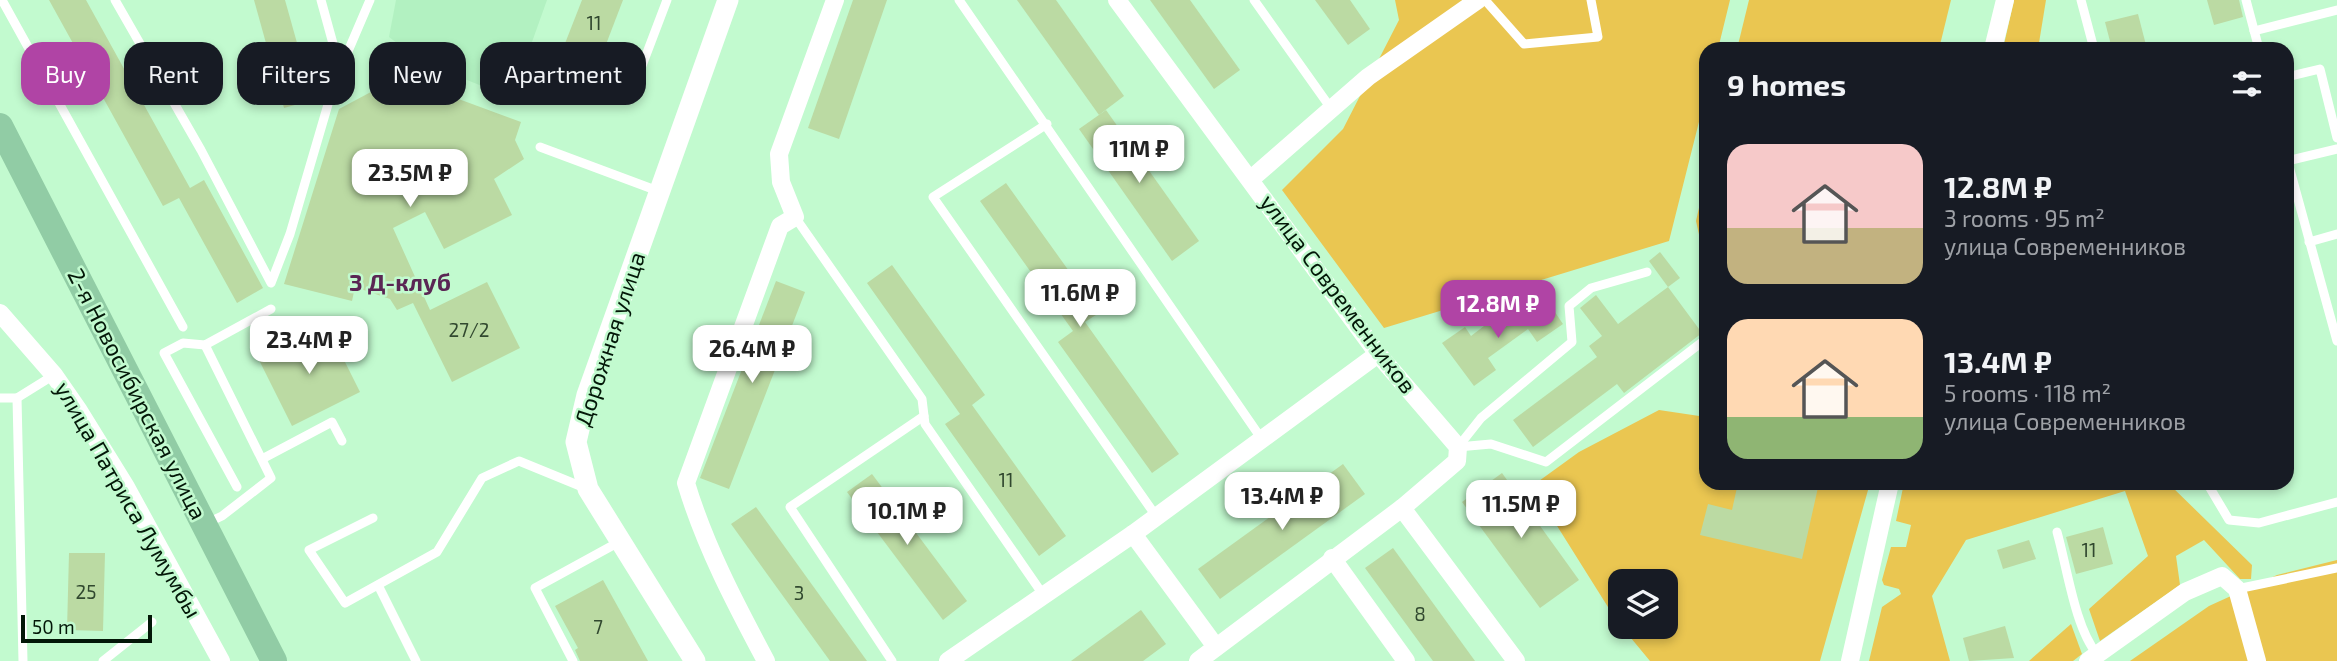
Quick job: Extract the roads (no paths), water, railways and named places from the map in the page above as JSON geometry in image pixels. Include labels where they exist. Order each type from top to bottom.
[{"type":"main road","name":"2-я Новосибирская улица","points":[[0,127],[202,526],[274,661]]},
{"type":"street","name":"Дорожная улица","points":[[695,661],[588,489],[576,442],[587,395],[728,0]]},
{"type":"street","points":[[766,661],[725,584],[698,523],[685,483],[780,226],[795,217],[781,182],[779,154],[835,0]]},
{"type":"street","name":"улица Современников","points":[[1117,0],[1378,354],[1458,447]]},
{"type":"street","points":[[1251,179],[1329,107],[1478,0]]},
{"type":"street","points":[[1995,42],[2005,0]]},
{"type":"street","name":"улица Патриса Лумумбы","points":[[0,313],[54,375],[126,487],[221,661]]},
{"type":"street","points":[[948,661],[1045,597],[1378,354]]},
{"type":"street","points":[[1198,661],[1402,508],[1457,461],[1458,447]]},
{"type":"street","points":[[1850,661],[1888,490]]},
{"type":"street","points":[[1402,508],[1516,661]]},
{"type":"street","points":[[1133,534],[1216,647]]},
{"type":"street","points":[[1332,558],[1406,661]]},
{"type":"street","points":[[2092,658],[2185,592],[2222,576],[2237,589],[2257,661]]},
{"type":"lane","points":[[2,0],[183,327]]},
{"type":"lane","points":[[115,0],[201,150],[271,284],[290,234],[329,105]]},
{"type":"lane","points":[[321,0],[333,42]]},
{"type":"lane","points":[[352,42],[370,0]]},
{"type":"lane","points":[[646,55],[667,0]]},
{"type":"lane","points":[[959,0],[1261,438]]},
{"type":"lane","points":[[1254,0],[1329,107]]},
{"type":"lane","points":[[1485,0],[1524,44],[1598,37],[1591,0]]},
{"type":"lane","points":[[2081,0],[2092,42]]},
{"type":"lane","points":[[2246,0],[2257,42]]},
{"type":"lane","points":[[2254,31],[2337,10]]},
{"type":"lane","points":[[2294,75],[2320,69],[2337,138]]},
{"type":"lane","points":[[1047,124],[933,197],[1156,516]]},
{"type":"lane","points":[[540,147],[660,192]]},
{"type":"lane","points":[[2294,158],[2337,149]]},
{"type":"lane","points":[[2294,186],[2337,341]]},
{"type":"lane","points":[[795,217],[922,399],[925,424],[1045,597]]},
{"type":"lane","points":[[2309,242],[2337,234]]},
{"type":"lane","points":[[1458,447],[1481,418],[1572,342],[1569,306],[1591,288],[1647,272]]},
{"type":"lane","points":[[237,487],[164,353],[183,344],[205,345],[271,309]]},
{"type":"lane","points":[[1458,447],[1491,444],[1546,461],[1699,344]]},
{"type":"lane","points":[[202,526],[222,516],[271,478],[205,345]]},
{"type":"lane","points":[[0,398],[17,398],[54,375]]},
{"type":"lane","points":[[17,398],[23,661]]},
{"type":"lane","points":[[892,661],[790,507],[924,416]]},
{"type":"lane","points":[[262,459],[332,422],[342,441]]},
{"type":"lane","points":[[373,518],[309,550],[345,603],[437,552],[482,478],[519,461],[588,489]]},
{"type":"lane","points":[[2211,490],[2229,520],[2259,523],[2337,502]]},
{"type":"lane","points":[[2057,532],[2092,658]]},
{"type":"lane","points":[[573,661],[535,588],[619,542]]},
{"type":"lane","points":[[2237,589],[2337,568]]},
{"type":"lane","points":[[378,585],[416,661]]},
{"type":"lane","points":[[103,661],[152,622]]},
{"type":"district","name":"3 Д-клуб","points":[[400,283]]}]
